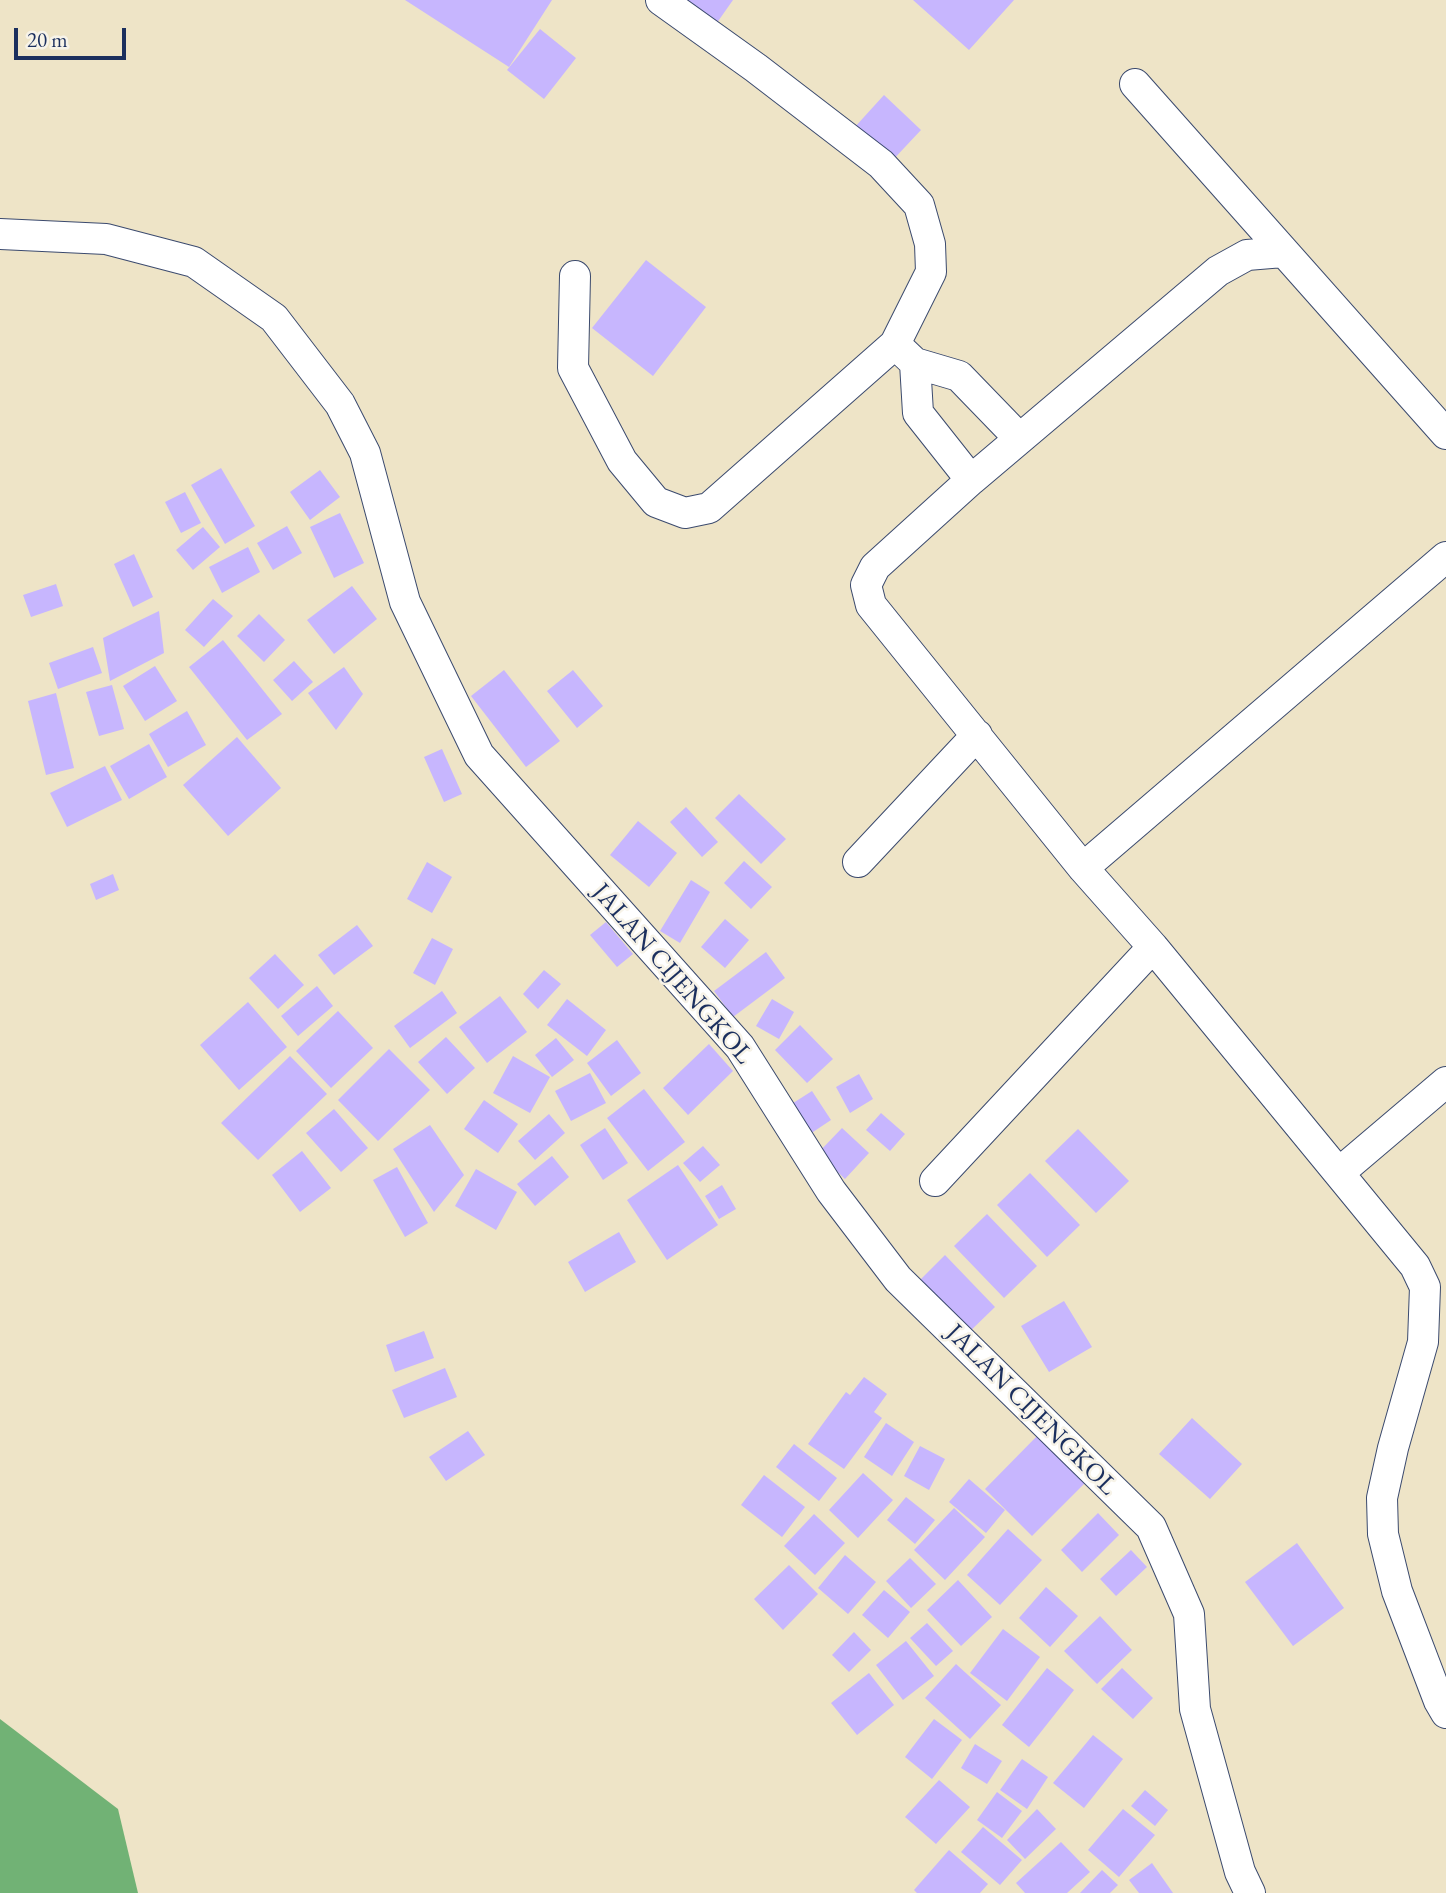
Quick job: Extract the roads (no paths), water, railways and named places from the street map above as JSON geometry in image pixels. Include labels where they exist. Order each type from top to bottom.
[{"type":"street","points":[[661,0],[756,68],[881,164],[919,205],[930,244],[931,272],[905,353],[918,413],[971,480]]},
{"type":"street","points":[[1135,84],[1446,434]]},
{"type":"street","name":"JALAN CIJENGKOL","points":[[0,234],[106,239],[194,262],[274,318],[340,404],[365,453],[405,602],[479,755],[740,1047],[831,1191],[898,1279],[1151,1527],[1189,1614],[1195,1709],[1240,1872],[1250,1893]]},
{"type":"street","points":[[1283,252],[1248,255],[1218,271],[971,480],[875,567],[866,584],[871,606],[1083,868],[1153,947],[1415,1266],[1425,1287],[1423,1342],[1382,1498],[1383,1534],[1396,1591],[1446,1713]]},
{"type":"street","points":[[575,276],[573,368],[622,461],[656,502],[685,513],[709,508],[905,353]]},
{"type":"street","points":[[905,353],[959,376],[1019,438]]},
{"type":"street","points":[[1083,868],[1446,557]]},
{"type":"street","points":[[858,862],[977,735]]},
{"type":"street","points":[[935,1181],[1153,947]]},
{"type":"street","points":[[1340,1172],[1446,1082]]}]
